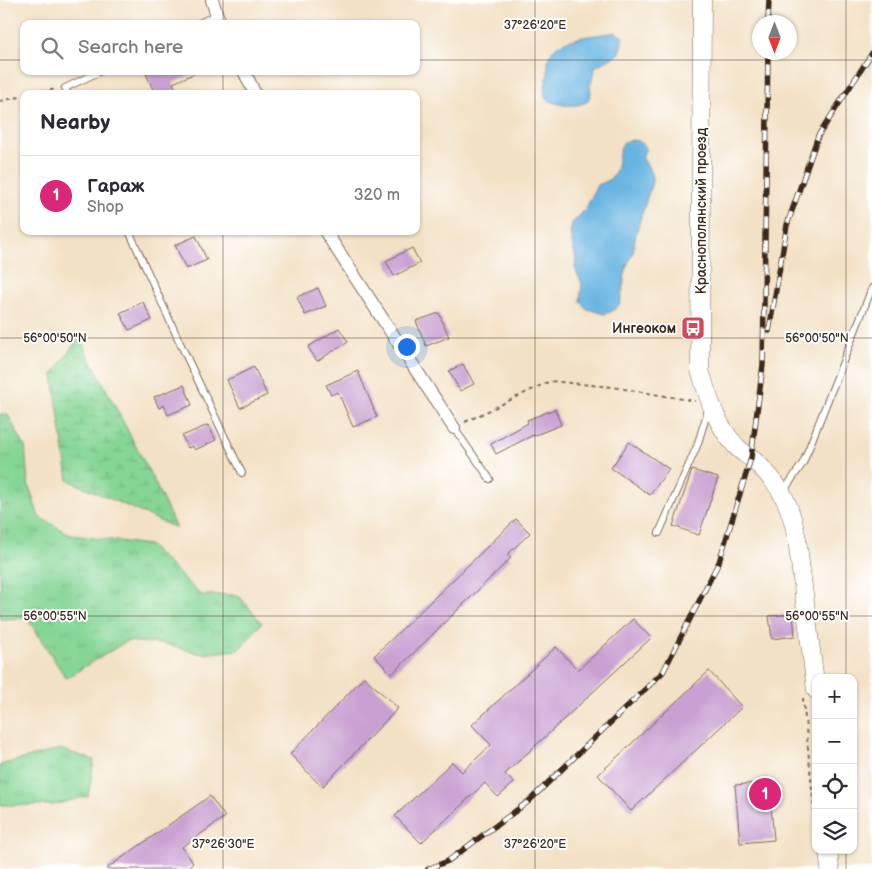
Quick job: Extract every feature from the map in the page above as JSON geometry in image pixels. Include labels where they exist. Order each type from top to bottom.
[{"type":"main road","name":"Краснополянский проезд","points":[[702,0],[700,370],[710,404],[721,426],[736,446],[752,458],[783,493],[792,516],[797,539],[814,674]]},
{"type":"main road","points":[[828,854],[830,869]]},
{"type":"street","points":[[212,0],[218,19]]},
{"type":"street","points":[[246,75],[253,90]]},
{"type":"street","points":[[329,235],[454,428]]},
{"type":"lane","points":[[68,90],[94,75]]},
{"type":"lane","points":[[131,235],[242,473]]},
{"type":"lane","points":[[783,493],[804,463],[872,288]]},
{"type":"lane","points":[[659,532],[697,446],[710,404]]},
{"type":"lane","points":[[454,428],[490,479]]},
{"type":"path","points":[[0,101],[20,97]]},
{"type":"path","points":[[454,428],[550,381],[612,387],[710,404]]},
{"type":"green space","points":[[79,337],[154,481],[176,528],[68,480],[53,375]]},
{"type":"green space","points":[[0,414],[8,415],[25,447],[28,483],[39,517],[71,535],[149,545],[201,595],[238,595],[262,623],[238,650],[202,654],[165,644],[127,641],[66,678],[27,618],[0,619]]},
{"type":"green space","points":[[60,749],[94,760],[88,796],[53,805],[0,805],[0,765]]},
{"type":"water","points":[[615,32],[623,37],[619,54],[595,67],[590,85],[591,93],[587,102],[566,105],[555,103],[545,98],[544,91],[548,72],[548,59],[556,47],[571,40]]},
{"type":"water","points":[[632,140],[639,141],[646,148],[642,157],[652,173],[652,182],[636,233],[633,252],[626,268],[620,304],[613,311],[604,314],[587,309],[580,302],[582,284],[575,268],[576,259],[570,233],[572,223],[586,209],[597,185],[606,182],[615,173],[623,143]]},
{"type":"building","points":[[146,75],[191,75],[173,83],[176,89],[174,90],[153,90]]},
{"type":"building","points":[[196,236],[207,260],[186,269],[175,245]]},
{"type":"building","points":[[412,248],[420,263],[394,276],[386,261]]},
{"type":"building","points":[[318,288],[326,306],[305,315],[297,297]]},
{"type":"building","points":[[143,302],[152,320],[129,330],[120,313]]},
{"type":"building","points":[[439,313],[449,337],[426,346],[416,321]]},
{"type":"building","points":[[339,328],[348,342],[317,361],[308,347]]},
{"type":"building","points":[[463,364],[474,384],[460,391],[449,371]]},
{"type":"building","points":[[254,367],[267,395],[240,408],[227,380]]},
{"type":"building","points":[[358,371],[377,417],[353,427],[338,392],[331,395],[326,385]]},
{"type":"building","points":[[184,385],[192,405],[168,415],[164,405],[159,408],[154,397]]},
{"type":"building","points":[[555,409],[561,425],[533,435],[496,454],[491,444],[528,423],[527,420]]},
{"type":"building","points":[[208,425],[216,440],[195,450],[193,446],[188,448],[182,436]]},
{"type":"building","points":[[629,442],[669,469],[650,495],[611,468]]},
{"type":"building","points":[[692,470],[718,478],[699,535],[673,526]]},
{"type":"building","points":[[516,519],[530,533],[507,555],[511,558],[392,674],[374,656]]},
{"type":"building","points":[[793,614],[795,636],[772,639],[769,616]]},
{"type":"building","points":[[633,619],[651,638],[505,774],[514,783],[498,797],[485,783],[421,843],[395,816],[452,762],[462,772],[491,745],[472,725],[556,647],[578,670]]},
{"type":"building","points":[[709,671],[742,707],[631,811],[598,775]]},
{"type":"building","points":[[364,677],[398,708],[322,787],[290,754]]},
{"type":"building","points":[[769,782],[774,840],[740,843],[735,785]]},
{"type":"building","points":[[210,796],[225,817],[182,847],[193,863],[185,869],[106,869]]},
{"type":"railway","points":[[768,15],[769,0]]},
{"type":"railway","points":[[769,331],[787,225],[818,136],[872,53]]},
{"type":"railway","points":[[428,869],[448,861],[529,801],[663,672],[719,562],[751,458],[763,365],[768,60]]},
{"type":"place","name":"Ингеоком","points":[[693,328]]},
{"type":"place","name":"Гараж","points":[[765,794]]}]
